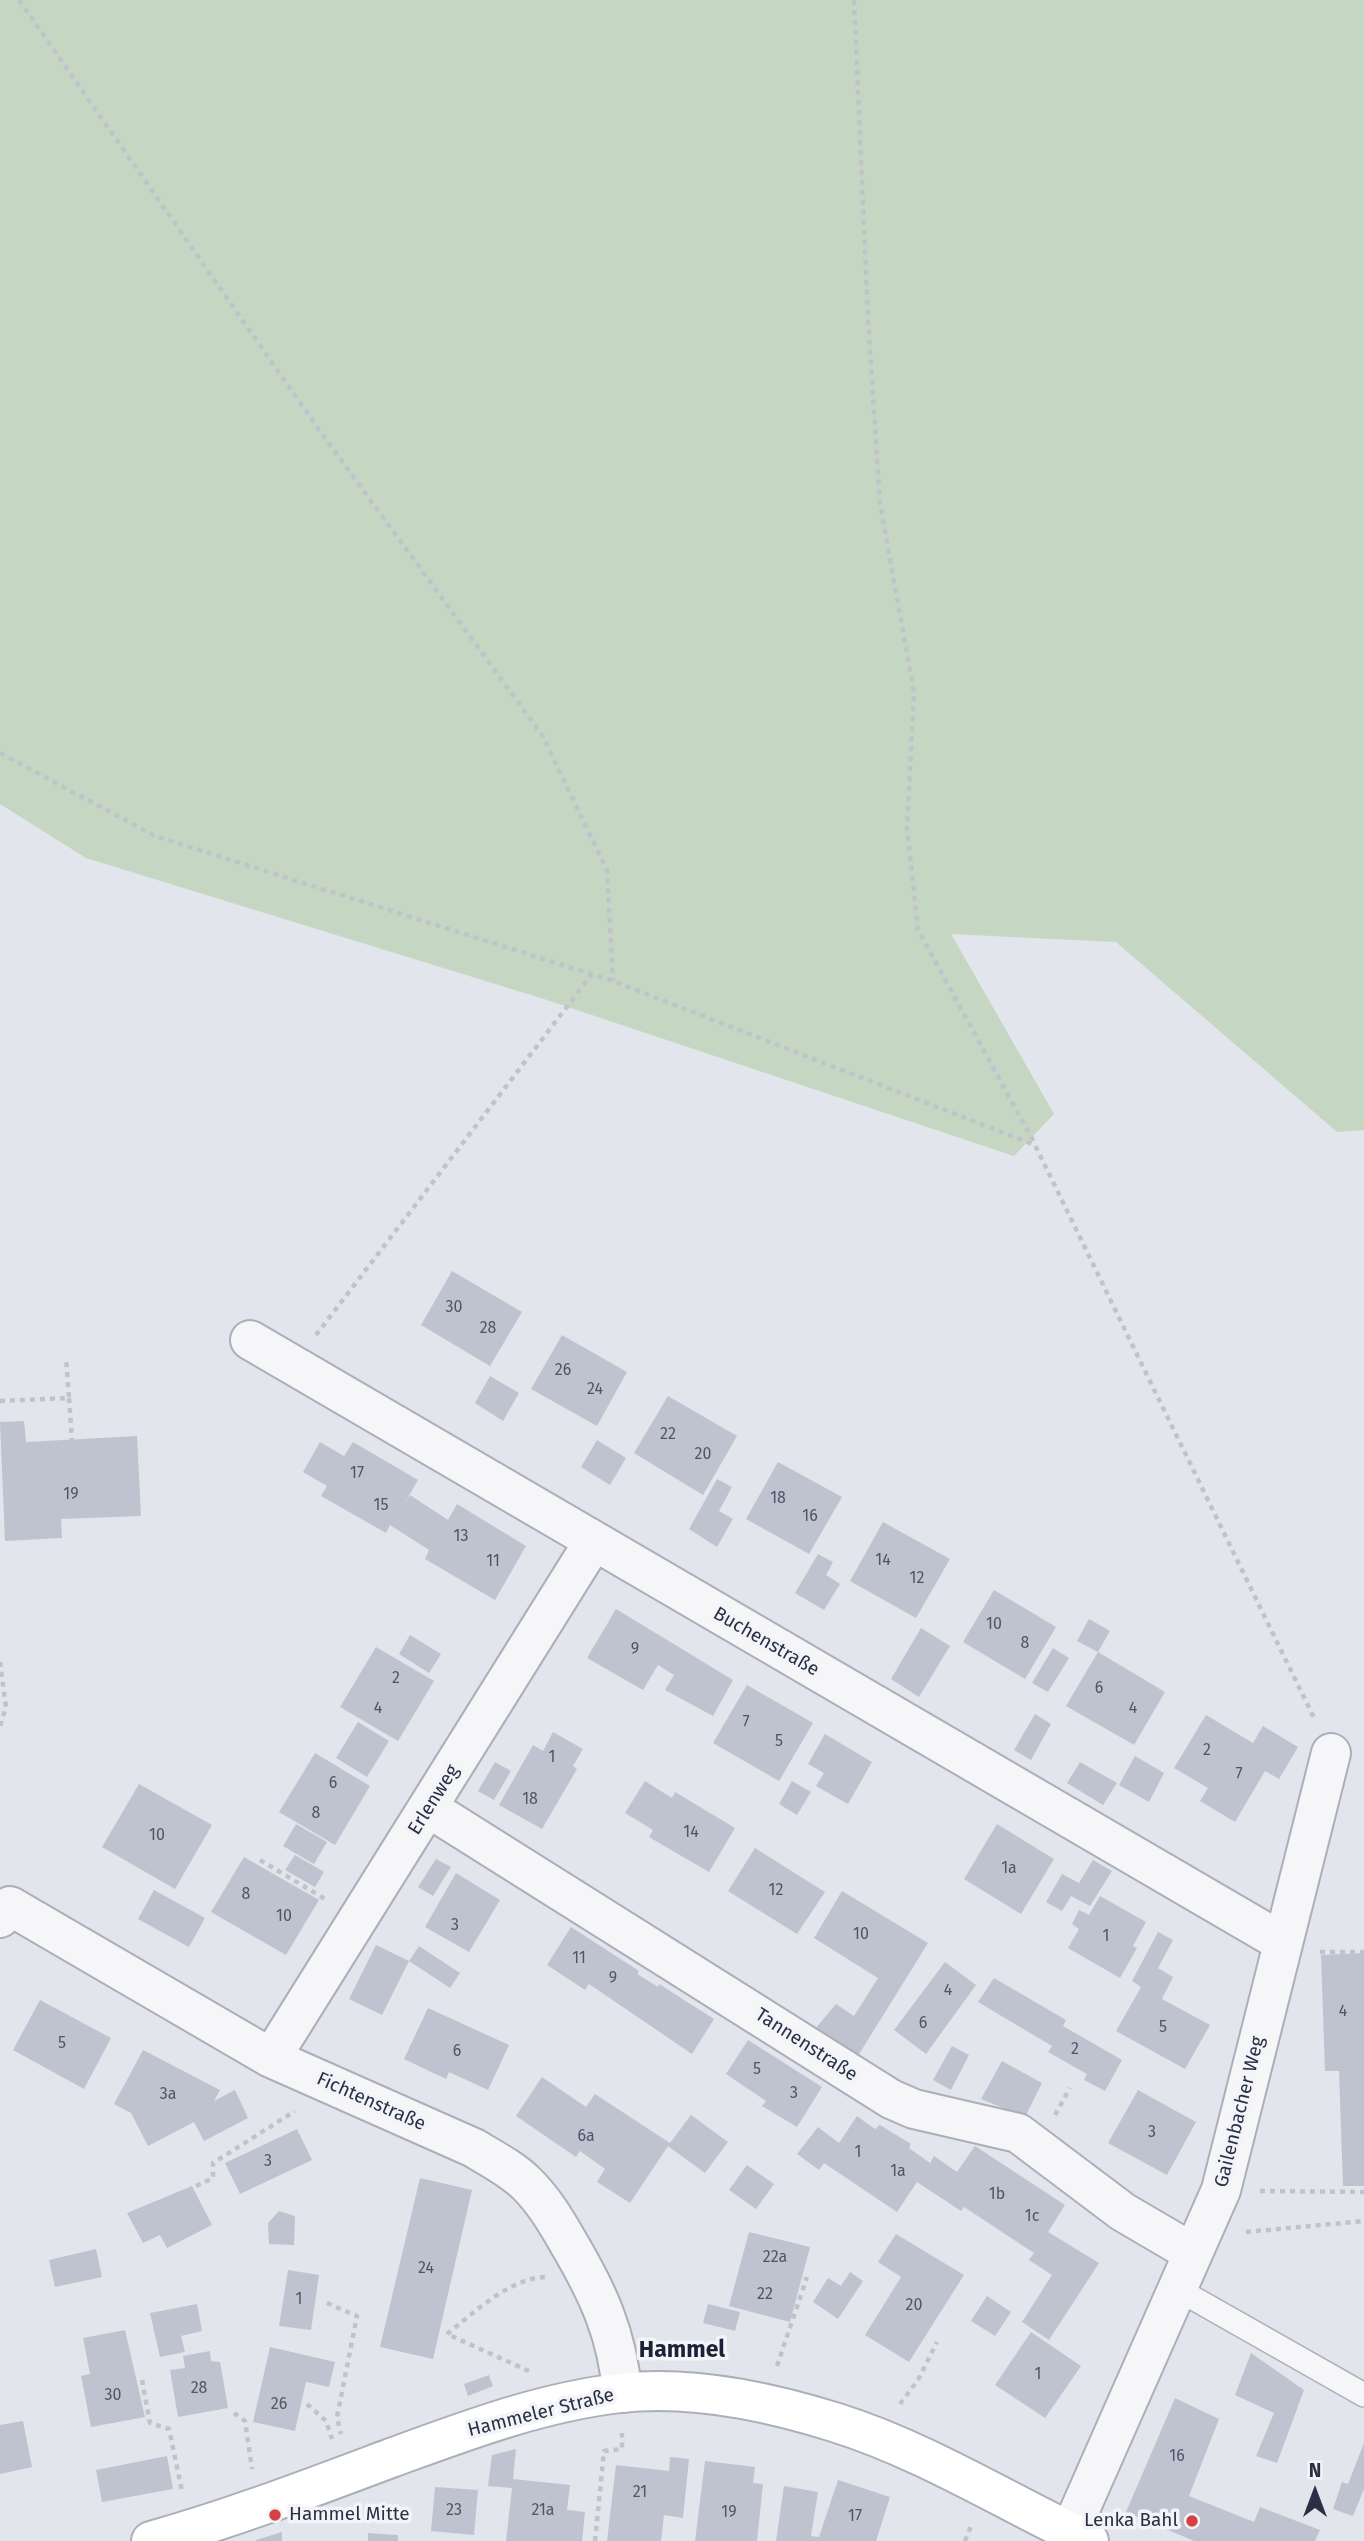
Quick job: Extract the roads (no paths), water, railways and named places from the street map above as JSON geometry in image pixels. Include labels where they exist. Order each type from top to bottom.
[{"type":"main road","name":"Hammeler Straße","points":[[150,2541],[262,2507],[342,2457],[468,2430],[583,2398],[622,2393],[671,2392],[765,2404],[876,2437],[1079,2536]]},
{"type":"street","name":"Buchenstraße","points":[[250,1340],[1282,1942]]},
{"type":"street","name":"Erlenweg","points":[[271,2058],[430,1809],[594,1541]]},
{"type":"street","name":"Gailenbacher Weg","points":[[1079,2536],[1196,2245],[1221,2190],[1331,1753]]},
{"type":"street","name":"Tannenstraße","points":[[430,1809],[891,2099],[914,2109],[1018,2133],[1123,2212],[1196,2245]]},
{"type":"street","name":"Fichtenstraße","points":[[5,1912],[271,2058],[474,2148],[503,2165],[527,2184],[547,2207],[588,2275],[613,2333],[622,2393]]},
{"type":"lane","points":[[1179,2290],[1364,2395]]},
{"type":"place","name":"Hammel Mitte","points":[[275,2515]]},
{"type":"place","name":"Lenka Bahl","points":[[1192,2521]]},
{"type":"district","name":"Hammel","points":[[682,2351]]}]
